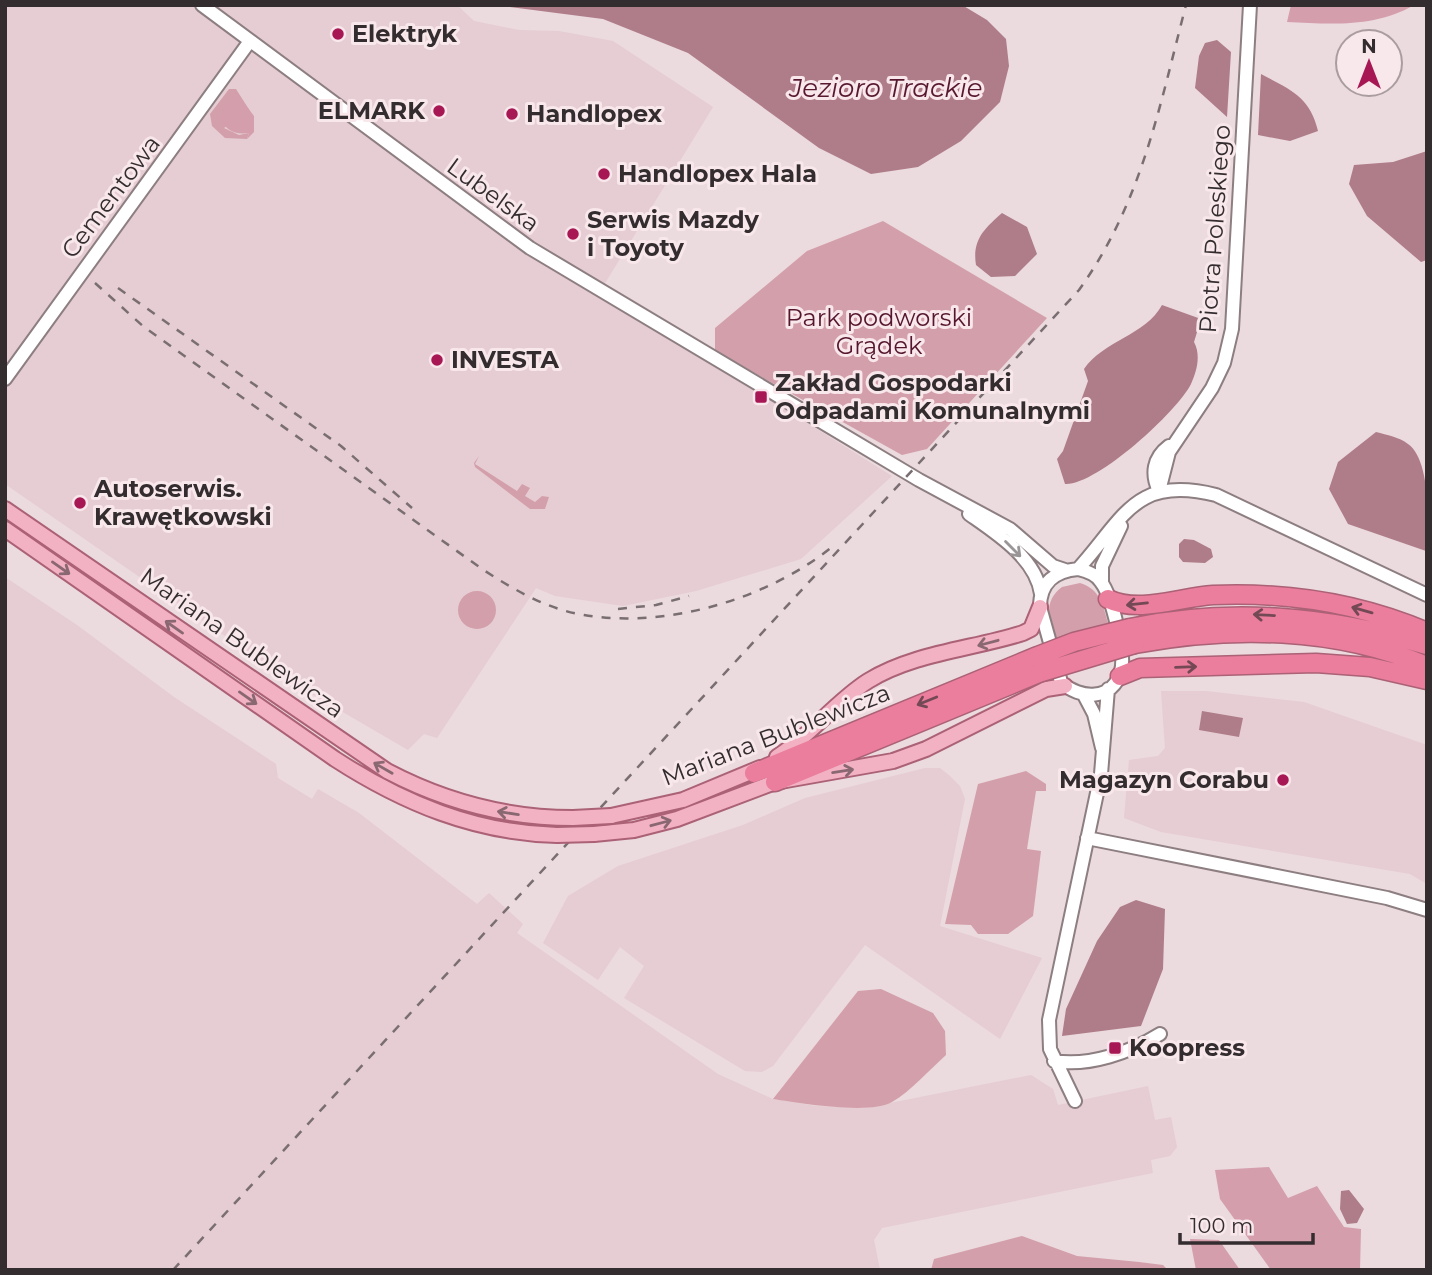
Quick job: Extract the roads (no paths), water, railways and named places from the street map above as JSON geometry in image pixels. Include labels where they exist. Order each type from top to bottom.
[{"type":"highway","points":[[1105,591],[1131,606],[1212,595],[1295,597],[1342,604],[1427,632]]},
{"type":"highway","name":"Mariana Bublewicza","points":[[754,773],[1037,665],[1195,616],[1260,615],[1349,625],[1427,645]]},
{"type":"highway","name":"Mariana Bublewicza","points":[[1133,636],[1280,633],[1369,648],[1427,666]]},
{"type":"highway","points":[[1114,682],[1140,668],[1316,663],[1370,667],[1427,680]]},
{"type":"highway","name":"Mariana Bublewicza","points":[[775,782],[1037,665]]},
{"type":"main road","name":"Mariana Bublewicza","points":[[5,509],[387,771],[429,791],[479,808],[528,816],[611,816],[682,800],[754,773]]},
{"type":"main road","name":"Mariana Bublewicza","points":[[5,529],[335,759],[385,789],[433,811],[475,824],[557,835],[594,834],[641,828],[677,819],[775,782]]},
{"type":"main road","points":[[754,773],[803,739],[853,692],[880,675],[910,663],[1031,629],[1040,601]]},
{"type":"main road","points":[[775,782],[893,761],[926,749],[1046,690],[1065,686]]},
{"type":"street","name":"Lubelska","points":[[202,5],[530,248],[919,480],[1010,529],[1053,566],[1088,572],[1105,591]]},
{"type":"street","name":"Piotra Poleskiego","points":[[1159,491],[1169,452],[1212,388],[1224,363],[1232,329],[1250,5]]},
{"type":"street","name":"Cementowa","points":[[5,379],[250,41]]},
{"type":"street","name":"Lubelska","points":[[919,480],[1000,536],[1034,572],[1056,672],[1065,686]]},
{"type":"street","points":[[1040,601],[1049,579],[1072,570],[1121,515],[1138,501],[1159,491],[1188,488],[1216,495],[1427,594]]},
{"type":"street","points":[[1075,1101],[1054,1060],[1048,1036],[1122,651],[1105,591],[1102,566],[1119,527],[1128,514],[1159,491]]},
{"type":"street","points":[[1065,686],[1084,695],[1099,694],[1114,682]]},
{"type":"street","points":[[1084,695],[1094,714],[1103,752]]},
{"type":"street","points":[[1087,838],[1387,898],[1427,910]]},
{"type":"street","points":[[1054,1060],[1070,1064],[1136,1049],[1160,1034]]},
{"type":"water","name":"Jezioro Trackie","points":[[495,5],[962,5],[987,20],[1006,39],[1009,66],[1000,102],[961,141],[918,167],[871,174],[819,148],[688,53],[603,19]]},
{"type":"water","points":[[1217,40],[1231,52],[1227,117],[1195,88],[1199,56],[1205,43]]},
{"type":"water","points":[[1261,74],[1290,90],[1304,102],[1318,131],[1290,141],[1258,135]]},
{"type":"water","points":[[1427,151],[1427,260],[1421,262],[1367,216],[1349,184],[1354,165],[1393,162]]},
{"type":"water","points":[[1002,213],[1027,227],[1037,254],[1015,276],[991,277],[976,265],[976,249],[985,230]]},
{"type":"water","points":[[1162,305],[1201,319],[1194,342],[1197,363],[1191,384],[1170,412],[1115,461],[1079,481],[1065,484],[1057,459],[1063,451],[1088,381],[1084,369],[1102,351],[1146,324]]},
{"type":"water","points":[[1376,432],[1397,438],[1416,452],[1425,478],[1427,494],[1426,551],[1348,524],[1329,489],[1338,462]]},
{"type":"water","points":[[1184,539],[1194,540],[1211,549],[1213,557],[1205,563],[1183,562],[1179,557],[1179,544]]},
{"type":"water","points":[[1202,711],[1243,718],[1239,737],[1199,730]]},
{"type":"water","points":[[1136,900],[1165,909],[1163,969],[1141,1026],[1062,1036],[1066,1009],[1097,941],[1120,907]]},
{"type":"water","points":[[1349,1190],[1364,1209],[1357,1223],[1347,1224],[1340,1209],[1341,1191]]},
{"type":"railway","points":[[173,1270],[1079,290],[1101,257],[1133,188],[1157,117],[1186,5]]},
{"type":"railway","points":[[95,283],[144,327],[482,569],[518,591],[556,608],[584,615],[649,618],[715,606],[778,582],[832,547]]},
{"type":"railway","points":[[118,288],[341,446],[412,508]]},
{"type":"railway","points":[[618,609],[656,605],[689,596]]},
{"type":"place","name":"Elektryk","points":[[338,34]]},
{"type":"place","name":"ELMARK","points":[[439,111]]},
{"type":"place","name":"Handlopex","points":[[512,114]]},
{"type":"place","name":"Handlopex Hala","points":[[604,174]]},
{"type":"place","name":"Serwis Mazdy i Toyoty","points":[[573,234]]},
{"type":"place","name":"INVESTA","points":[[437,360]]},
{"type":"place","name":"Zakład Gospodarki Odpadami Komunalnymi","points":[[761,397]]},
{"type":"place","name":"Autoserwis. Krawętkowski","points":[[80,503]]},
{"type":"place","name":"Magazyn Corabu","points":[[1283,780]]},
{"type":"place","name":"Koopress","points":[[1115,1048]]},
{"type":"park label","name":"Park podworski Grądek","points":[[879,332]]}]
